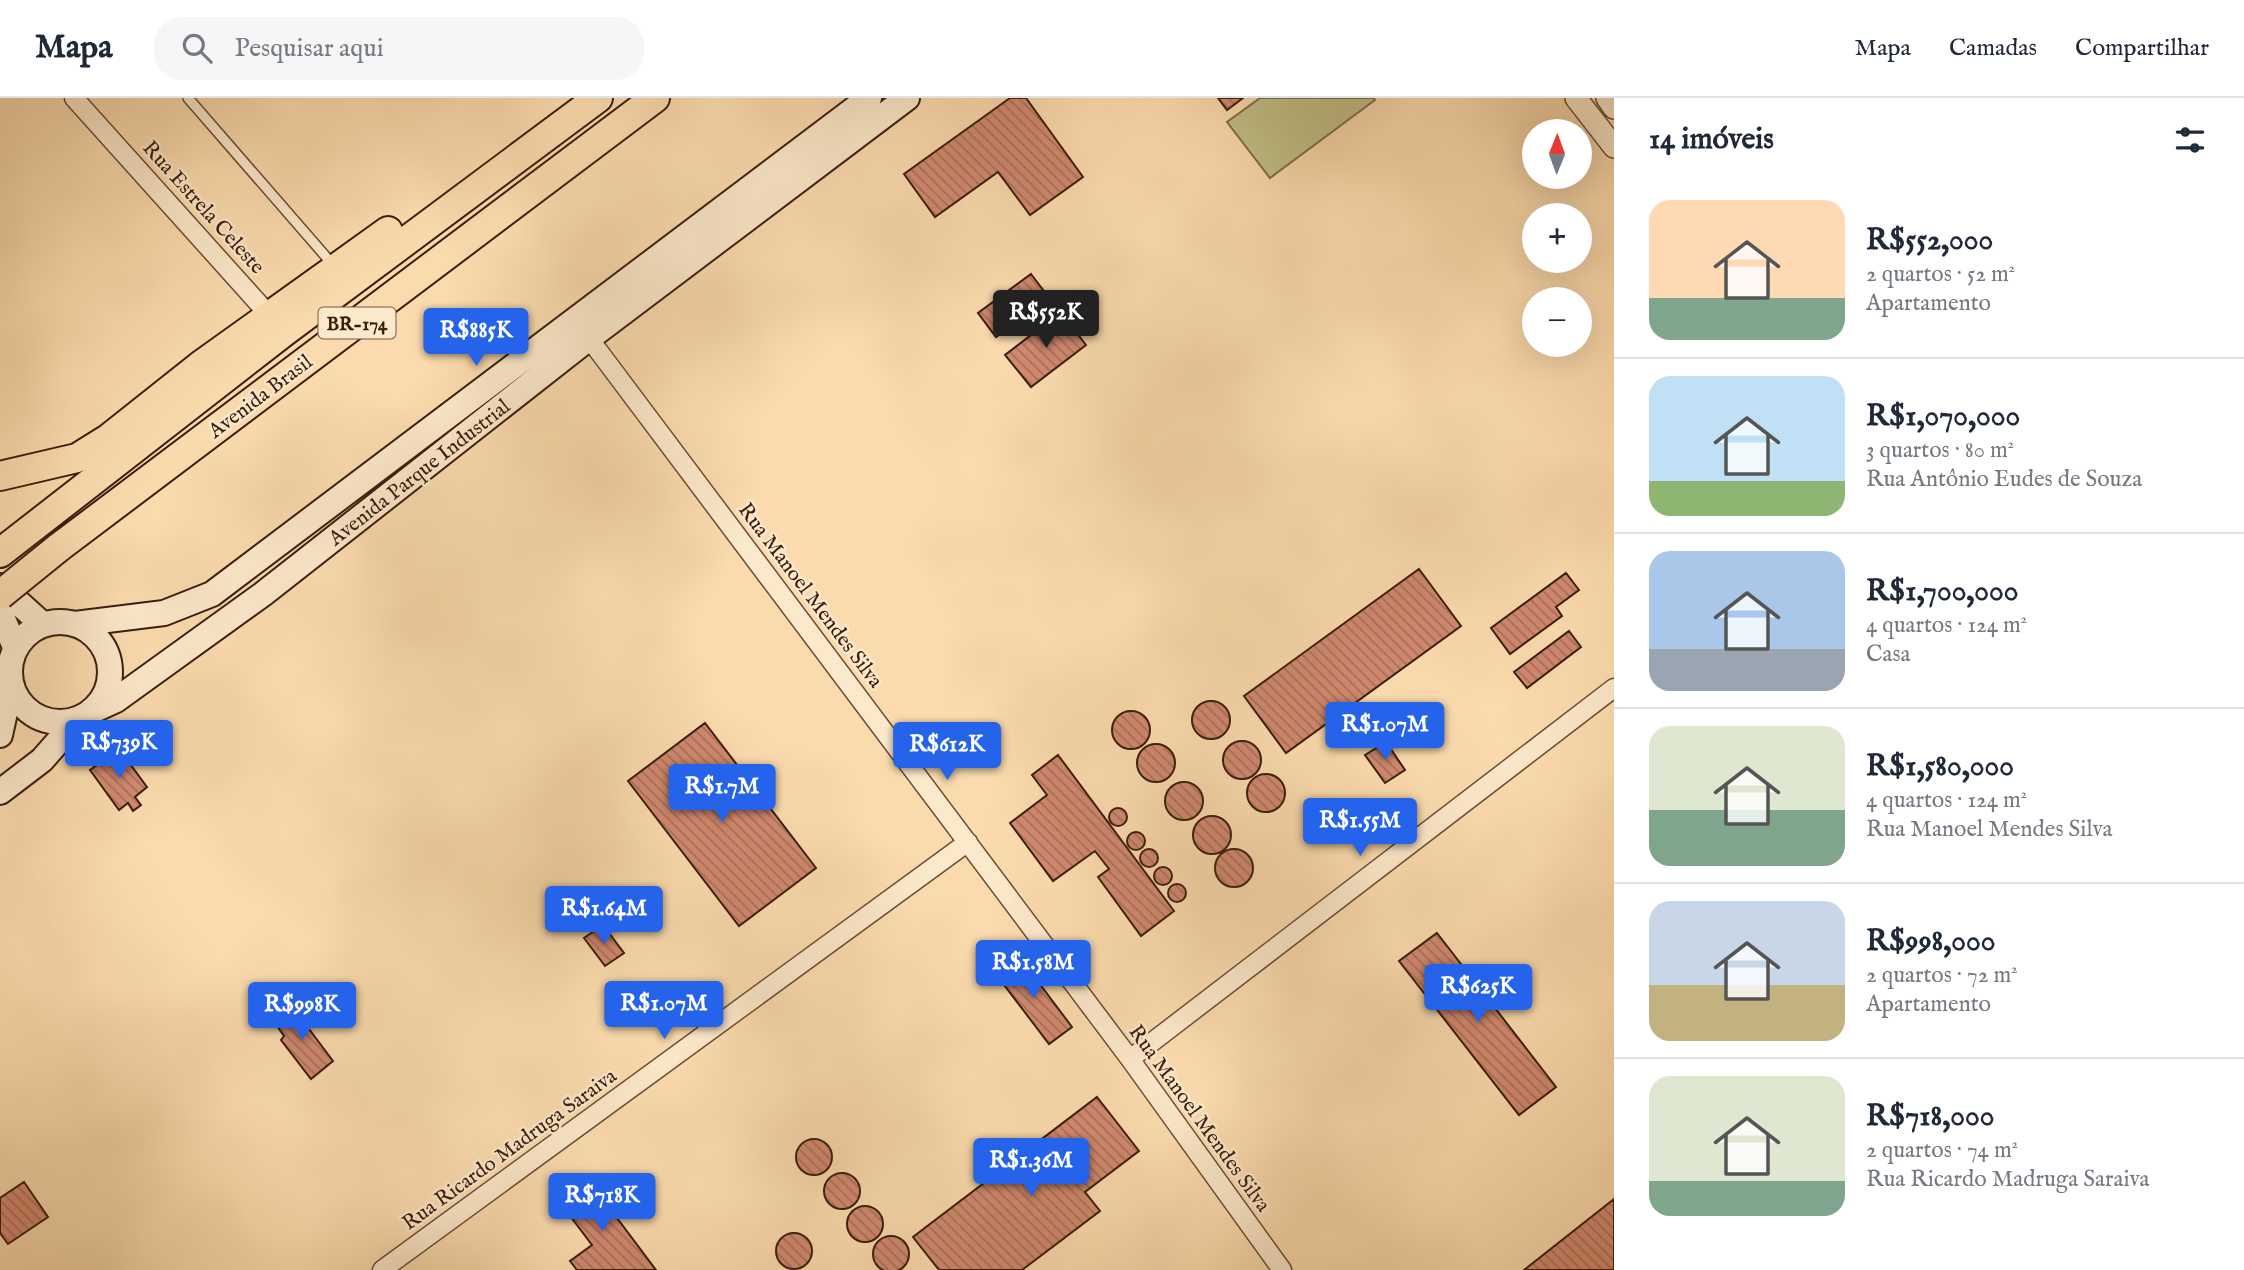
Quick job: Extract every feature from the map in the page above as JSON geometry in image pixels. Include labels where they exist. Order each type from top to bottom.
[{"type":"highway","name":"BR-174","points":[[0,476],[77,458],[109,438],[201,365],[531,129],[561,109],[588,98]]},
{"type":"highway","name":"Avenida Brasil","points":[[0,553],[46,514],[598,98]]},
{"type":"highway","name":"Avenida Brasil","points":[[0,595],[58,548],[655,98]]},
{"type":"main road","name":"Avenida Parque Industrial","points":[[848,128],[869,98]]},
{"type":"main road","name":"Avenida Parque Industrial","points":[[75,624],[164,613],[212,594],[582,330],[848,128],[907,98]]},
{"type":"main road","name":"Avenida Parque Industrial","points":[[0,792],[42,760],[85,715],[116,700],[319,550],[582,330]]},
{"type":"main road","points":[[302,529],[319,550]]},
{"type":"main road","points":[[0,586],[43,624]]},
{"type":"main road","points":[[0,612],[15,647]]},
{"type":"main road","points":[[59,621],[75,624],[100,641],[109,662],[109,685],[85,715],[61,722],[44,720],[30,712],[18,700],[11,685],[9,672],[15,647],[32,630],[43,624],[59,621]]},
{"type":"main road","points":[[0,735],[11,685]]},
{"type":"street","name":"Rua Estrela Celeste","points":[[74,98],[270,316]]},
{"type":"street","points":[[1576,98],[1614,147]]},
{"type":"street","points":[[1607,98],[1614,108]]},
{"type":"street","name":"Rua Manoel Mendes Silva","points":[[582,330],[1130,1059],[1282,1270]]},
{"type":"street","points":[[1130,1059],[1614,688]]},
{"type":"street","name":"Rua Ricardo Madruga Saraiva","points":[[382,1270],[968,842]]},
{"type":"lane","points":[[188,98],[336,268]]},
{"type":"shaded area","points":[[1260,98],[1375,100],[1270,178],[1227,122]]},
{"type":"building","points":[[1010,98],[1026,98],[1083,177],[1030,215],[998,172],[935,217],[904,174]]},
{"type":"building","points":[[1218,98],[1243,98],[1227,110]]},
{"type":"building","points":[[1031,274],[1050,299],[996,337],[978,313]]},
{"type":"building","points":[[1061,312],[1086,345],[1031,387],[1005,355]]},
{"type":"building","points":[[1419,569],[1461,626],[1286,753],[1244,696]]},
{"type":"building","points":[[1566,573],[1579,590],[1556,607],[1562,616],[1510,654],[1491,628]]},
{"type":"building","points":[[1569,631],[1581,647],[1527,688],[1514,672]]},
{"type":"building","points":[[1211,701],[1225,706],[1230,720],[1225,734],[1211,739],[1197,734],[1192,720],[1197,706]]},
{"type":"building","points":[[1131,711],[1145,716],[1150,730],[1145,744],[1131,749],[1117,744],[1112,730],[1117,716]]},
{"type":"building","points":[[705,723],[816,868],[739,926],[628,781]]},
{"type":"building","points":[[1242,741],[1256,746],[1261,760],[1256,774],[1242,779],[1228,774],[1223,760],[1228,746]]},
{"type":"building","points":[[1386,742],[1405,770],[1385,783],[1365,755]]},
{"type":"building","points":[[1156,744],[1170,749],[1175,763],[1170,777],[1156,782],[1142,777],[1137,763],[1142,749]]},
{"type":"building","points":[[119,749],[147,787],[135,797],[141,805],[133,811],[128,803],[119,810],[90,770]]},
{"type":"building","points":[[1058,755],[1174,911],[1141,936],[1098,877],[1109,869],[1095,851],[1053,881],[1010,823],[1047,795],[1032,775]]},
{"type":"building","points":[[1266,774],[1280,779],[1285,793],[1280,807],[1266,812],[1252,807],[1247,793],[1252,779]]},
{"type":"building","points":[[1184,782],[1198,787],[1203,801],[1198,815],[1184,820],[1170,815],[1165,801],[1170,787]]},
{"type":"building","points":[[1118,808],[1124,811],[1127,817],[1124,823],[1118,826],[1112,823],[1109,817],[1112,811]]},
{"type":"building","points":[[1212,816],[1226,821],[1231,835],[1226,849],[1212,854],[1198,849],[1193,835],[1198,821]]},
{"type":"building","points":[[1136,832],[1142,835],[1145,841],[1142,847],[1136,850],[1130,847],[1127,841],[1130,835]]},
{"type":"building","points":[[1149,849],[1155,852],[1158,858],[1155,864],[1149,867],[1143,864],[1140,858],[1143,852]]},
{"type":"building","points":[[1234,849],[1248,854],[1253,868],[1248,882],[1234,887],[1220,882],[1215,868],[1220,854]]},
{"type":"building","points":[[1163,867],[1169,870],[1172,876],[1169,882],[1163,885],[1157,882],[1154,876],[1157,870]]},
{"type":"building","points":[[1177,884],[1183,887],[1186,893],[1183,899],[1177,902],[1171,899],[1168,893],[1171,887]]},
{"type":"building","points":[[603,925],[624,953],[605,966],[584,938]]},
{"type":"building","points":[[1437,933],[1556,1087],[1519,1115],[1399,961]]},
{"type":"building","points":[[1018,955],[1072,1027],[1049,1044],[995,973]]},
{"type":"building","points":[[291,1005],[333,1061],[311,1079],[281,1040],[284,1036],[272,1019]]},
{"type":"building","points":[[1097,1097],[1139,1151],[1085,1192],[1100,1211],[1022,1270],[939,1270],[913,1237]]},
{"type":"building","points":[[814,1139],[827,1144],[832,1157],[827,1170],[814,1175],[801,1170],[796,1157],[801,1144]]},
{"type":"building","points":[[842,1173],[855,1178],[860,1191],[855,1204],[842,1209],[829,1204],[824,1191],[829,1178]]},
{"type":"building","points":[[587,1178],[656,1270],[577,1270],[570,1261],[592,1245],[558,1200]]},
{"type":"building","points":[[24,1182],[48,1217],[8,1244],[0,1233],[0,1198]]},
{"type":"building","points":[[1614,1199],[1614,1270],[1524,1270]]},
{"type":"building","points":[[865,1206],[878,1211],[883,1224],[878,1237],[865,1242],[852,1237],[847,1224],[852,1211]]},
{"type":"building","points":[[794,1233],[807,1238],[812,1251],[807,1264],[794,1269],[781,1264],[776,1251],[781,1238]]},
{"type":"building","points":[[891,1236],[904,1241],[909,1254],[904,1267],[888,1271],[878,1267],[873,1254],[878,1241]]}]
